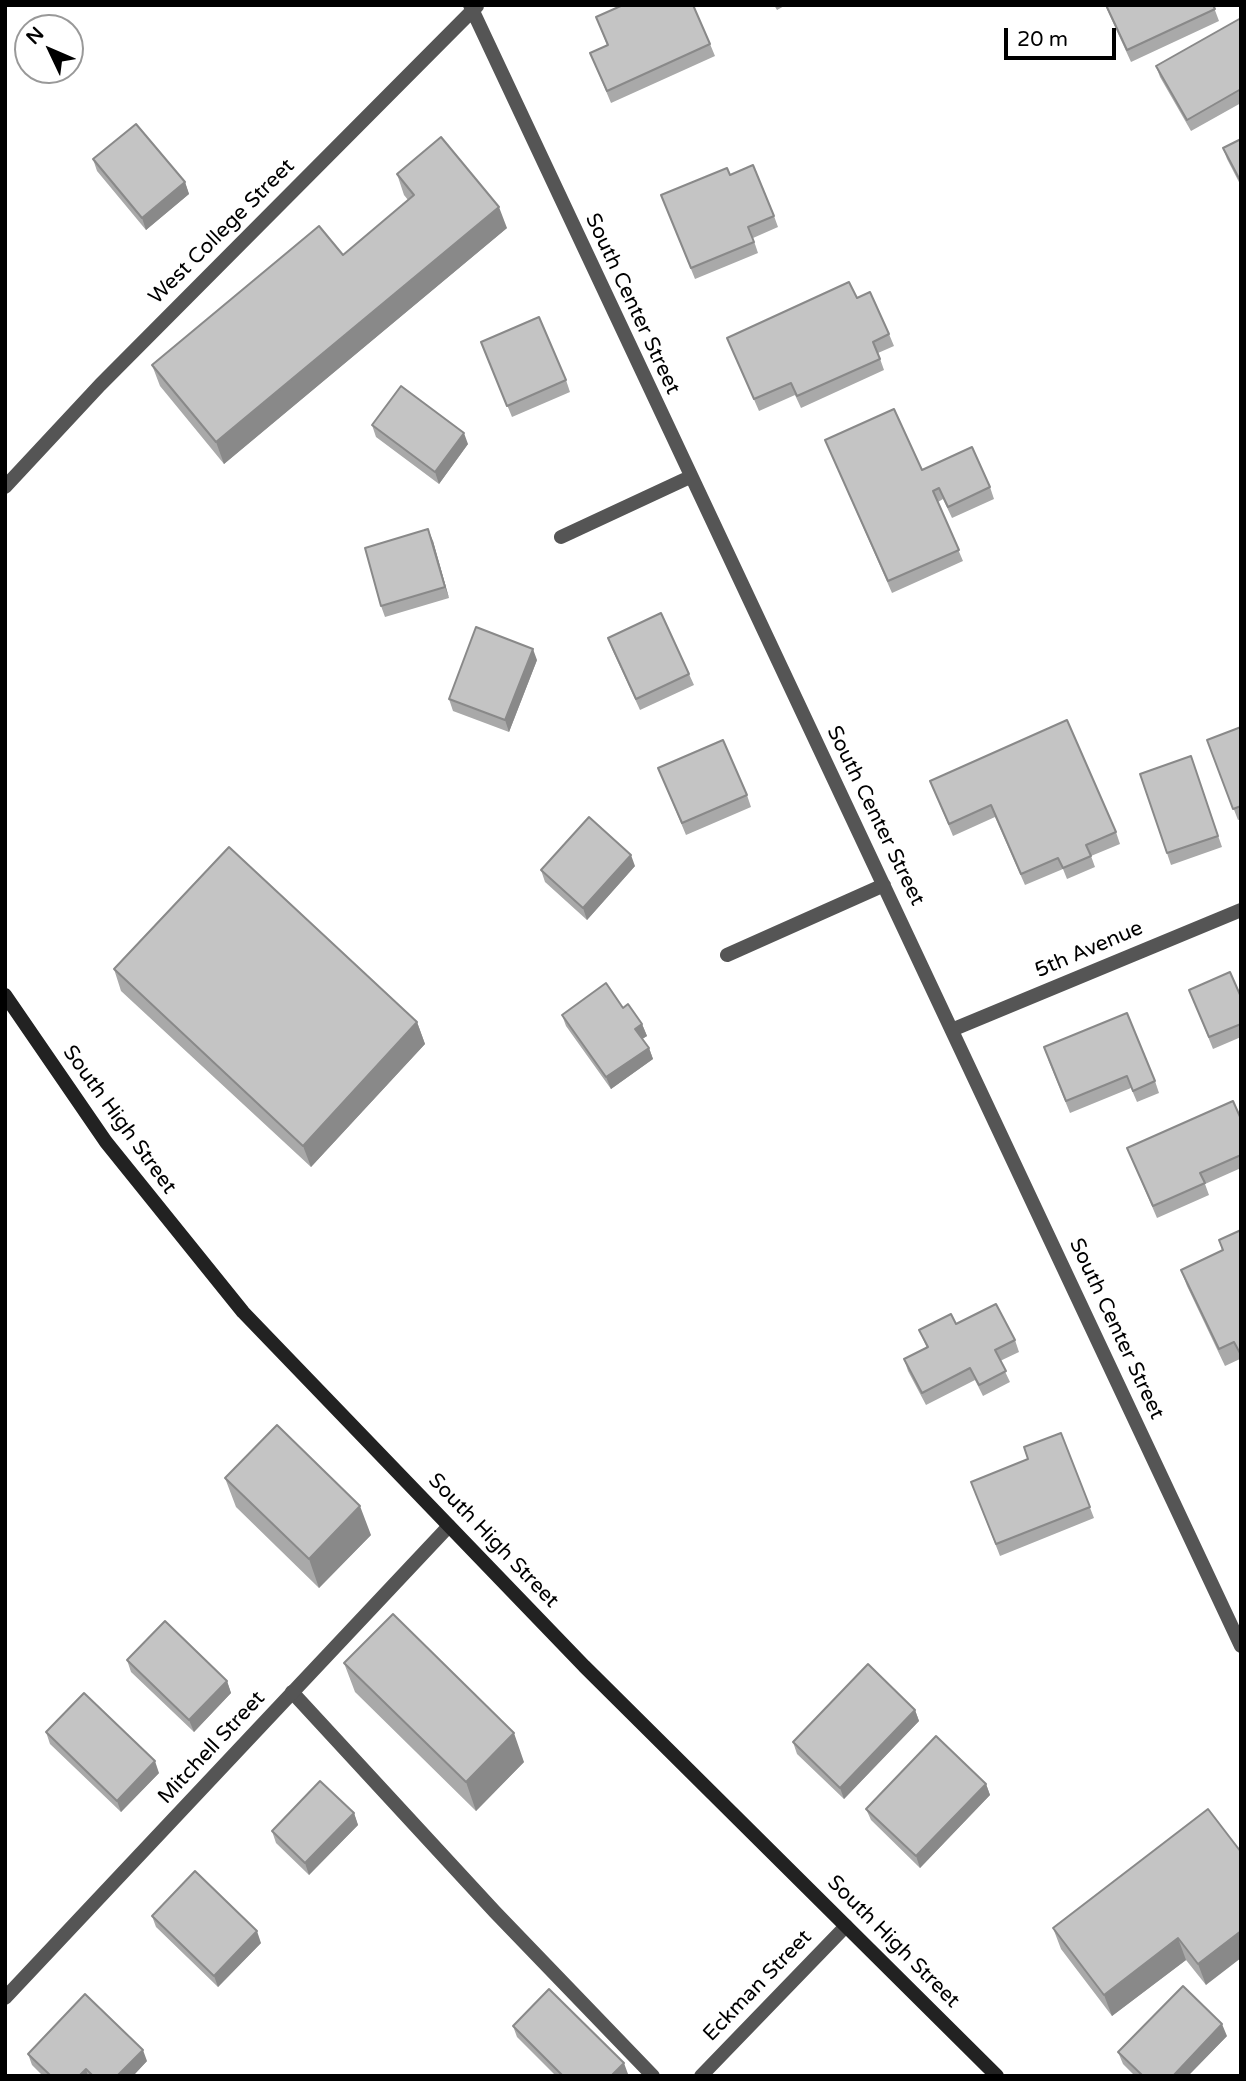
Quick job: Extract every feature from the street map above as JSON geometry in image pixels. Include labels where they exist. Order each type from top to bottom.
[{"type":"main road","name":"South High Street","points":[[5,995],[106,1142],[210,1275],[584,1665],[997,2076]]},
{"type":"street","name":"South Center Street","points":[[473,7],[690,477],[954,1029],[1241,1646]]},
{"type":"street","name":"West College Street","points":[[5,487],[109,376],[473,7]]},
{"type":"street","points":[[561,537],[690,477]]},
{"type":"street","points":[[727,955],[884,885]]},
{"type":"street","name":"5th Avenue","points":[[954,1029],[1241,910]]},
{"type":"street","name":"Mitchell Street","points":[[5,1998],[449,1526]]},
{"type":"street","points":[[292,1692],[495,1912],[653,2076]]},
{"type":"street","name":"Eckman Street","points":[[701,2076],[846,1926]]},
{"type":"building","points":[[623,5],[693,5],[710,44],[607,91],[590,53],[608,45],[596,17]]},
{"type":"building","points":[[1106,5],[1213,5],[1215,9],[1127,50]]},
{"type":"building","points":[[1241,18],[1241,89],[1187,120],[1156,66]]},
{"type":"building","points":[[136,124],[185,182],[142,218],[93,159]]},
{"type":"building","points":[[441,137],[499,207],[216,442],[152,365],[319,226],[343,255],[414,195],[397,174]]},
{"type":"building","points":[[1241,139],[1241,182],[1223,148]]},
{"type":"building","points":[[753,165],[774,216],[748,227],[754,242],[691,268],[661,195],[727,168],[730,175]]},
{"type":"building","points":[[849,282],[857,298],[870,292],[889,334],[873,342],[880,359],[797,396],[791,383],[754,399],[727,338]]},
{"type":"building","points":[[539,317],[566,380],[507,406],[481,342]]},
{"type":"building","points":[[401,386],[464,433],[435,472],[372,425]]},
{"type":"building","points":[[894,409],[922,470],[972,447],[990,487],[948,507],[939,488],[933,491],[959,550],[888,581],[825,440]]},
{"type":"building","points":[[428,529],[445,587],[381,606],[365,548]]},
{"type":"building","points":[[661,613],[689,674],[636,699],[608,638]]},
{"type":"building","points":[[476,627],[533,649],[505,720],[449,699]]},
{"type":"building","points":[[1067,720],[1116,832],[1086,845],[1091,856],[1063,868],[1058,858],[1021,874],[991,805],[949,824],[930,781]]},
{"type":"building","points":[[1241,727],[1241,806],[1233,809],[1207,740]]},
{"type":"building","points":[[723,740],[747,795],[682,823],[658,768]]},
{"type":"building","points":[[1191,756],[1218,836],[1167,853],[1140,774]]},
{"type":"building","points":[[589,817],[631,855],[583,908],[541,870]]},
{"type":"building","points":[[229,847],[417,1022],[303,1146],[114,969]]},
{"type":"building","points":[[1230,972],[1241,997],[1241,1024],[1209,1037],[1189,990]]},
{"type":"building","points":[[606,983],[623,1008],[628,1004],[642,1024],[635,1029],[649,1048],[606,1077],[562,1015]]},
{"type":"building","points":[[1127,1013],[1155,1081],[1133,1091],[1127,1076],[1066,1101],[1044,1047]]},
{"type":"building","points":[[1233,1101],[1241,1119],[1241,1155],[1200,1173],[1205,1183],[1153,1206],[1127,1148]]},
{"type":"building","points":[[1241,1230],[1241,1355],[1234,1342],[1219,1349],[1181,1270],[1223,1250],[1219,1240]]},
{"type":"building","points":[[996,1304],[1015,1340],[995,1350],[1006,1371],[979,1385],[970,1368],[922,1393],[904,1359],[928,1347],[919,1330],[951,1314],[956,1324]]},
{"type":"building","points":[[277,1425],[360,1506],[309,1559],[225,1478]]},
{"type":"building","points":[[1061,1433],[1090,1507],[996,1544],[971,1482],[1028,1459],[1024,1447]]},
{"type":"building","points":[[393,1614],[514,1733],[466,1782],[344,1663]]},
{"type":"building","points":[[165,1621],[227,1681],[189,1720],[127,1660]]},
{"type":"building","points":[[868,1664],[915,1710],[840,1788],[793,1742]]},
{"type":"building","points":[[84,1693],[155,1761],[117,1801],[46,1732]]},
{"type":"building","points":[[936,1736],[986,1784],[916,1856],[866,1809]]},
{"type":"building","points":[[320,1781],[354,1813],[305,1863],[272,1831]]},
{"type":"building","points":[[1208,1809],[1241,1852],[1241,1931],[1198,1964],[1178,1938],[1104,1995],[1053,1928]]},
{"type":"building","points":[[195,1871],[257,1931],[214,1976],[152,1916]]},
{"type":"building","points":[[1183,1986],[1222,2024],[1173,2076],[1143,2076],[1118,2052]]},
{"type":"building","points":[[549,1989],[624,2063],[611,2076],[563,2076],[513,2026]]},
{"type":"building","points":[[85,1994],[143,2050],[117,2076],[93,2076],[86,2069],[79,2076],[51,2076],[28,2054]]}]
